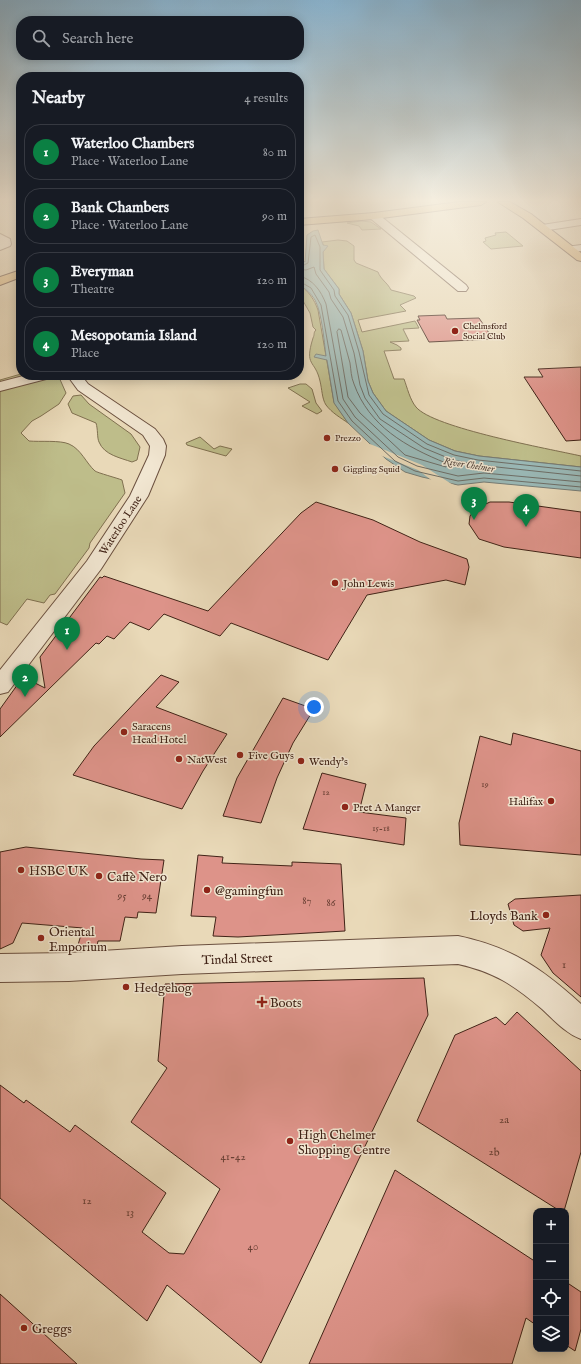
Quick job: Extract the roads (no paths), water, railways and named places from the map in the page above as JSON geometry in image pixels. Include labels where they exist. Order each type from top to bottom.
[{"type":"main road","points":[[1,279],[16,274]]},
{"type":"street","points":[[435,266],[462,288]]},
{"type":"street","points":[[0,387],[26,380]]},
{"type":"street","name":"Waterloo Lane","points":[[0,686],[94,565],[118,530],[139,496],[157,455],[158,446],[155,439],[149,432],[83,387],[78,380]]},
{"type":"street","name":"Tindal Street","points":[[0,968],[69,967],[182,960],[444,950],[474,953],[508,965],[540,987],[581,1024]]},
{"type":"water","name":"River Chelmer","points":[[304,266],[324,266],[324,269],[339,289],[339,294],[351,313],[363,351],[368,381],[373,393],[386,411],[429,440],[455,451],[479,456],[581,467],[581,491],[484,482],[458,485],[405,472],[386,459],[348,423],[334,403],[327,360],[314,357],[316,354],[326,356],[319,312],[315,300],[304,288]]},
{"type":"place","name":"Chelmsford Social Club","points":[[455,331]]},
{"type":"place","name":"Prezzo","points":[[327,438]]},
{"type":"place","name":"Giggling Squid","points":[[335,469]]},
{"type":"place","name":"Everyman","points":[[474,520]]},
{"type":"place","name":"Mesopotamia Island","points":[[526,527]]},
{"type":"place","name":"John Lewis","points":[[335,583]]},
{"type":"place","name":"Waterloo Chambers","points":[[67,650]]},
{"type":"place","name":"Bank Chambers","points":[[25,697]]},
{"type":"place","name":"Saracens Head Hotel","points":[[124,732]]},
{"type":"place","name":"Five Guys","points":[[240,755]]},
{"type":"place","name":"NatWest","points":[[179,759]]},
{"type":"place","name":"Wendy's","points":[[301,761]]},
{"type":"place","name":"Halifax","points":[[551,801]]},
{"type":"place","name":"Pret A Manger","points":[[345,807]]},
{"type":"place","name":"HSBC UK","points":[[21,870]]},
{"type":"place","name":"Caffè Nero","points":[[99,876]]},
{"type":"place","name":"@gamingfun","points":[[207,890]]},
{"type":"place","name":"Lloyds Bank","points":[[546,915]]},
{"type":"place","name":"Oriental Emporium","points":[[41,938]]},
{"type":"place","name":"Hedgehog","points":[[126,987]]},
{"type":"place","name":"Boots","points":[[262,1002]]},
{"type":"place","name":"High Chelmer Shopping Centre","points":[[290,1141]]},
{"type":"place","name":"Greggs","points":[[24,1328]]}]
